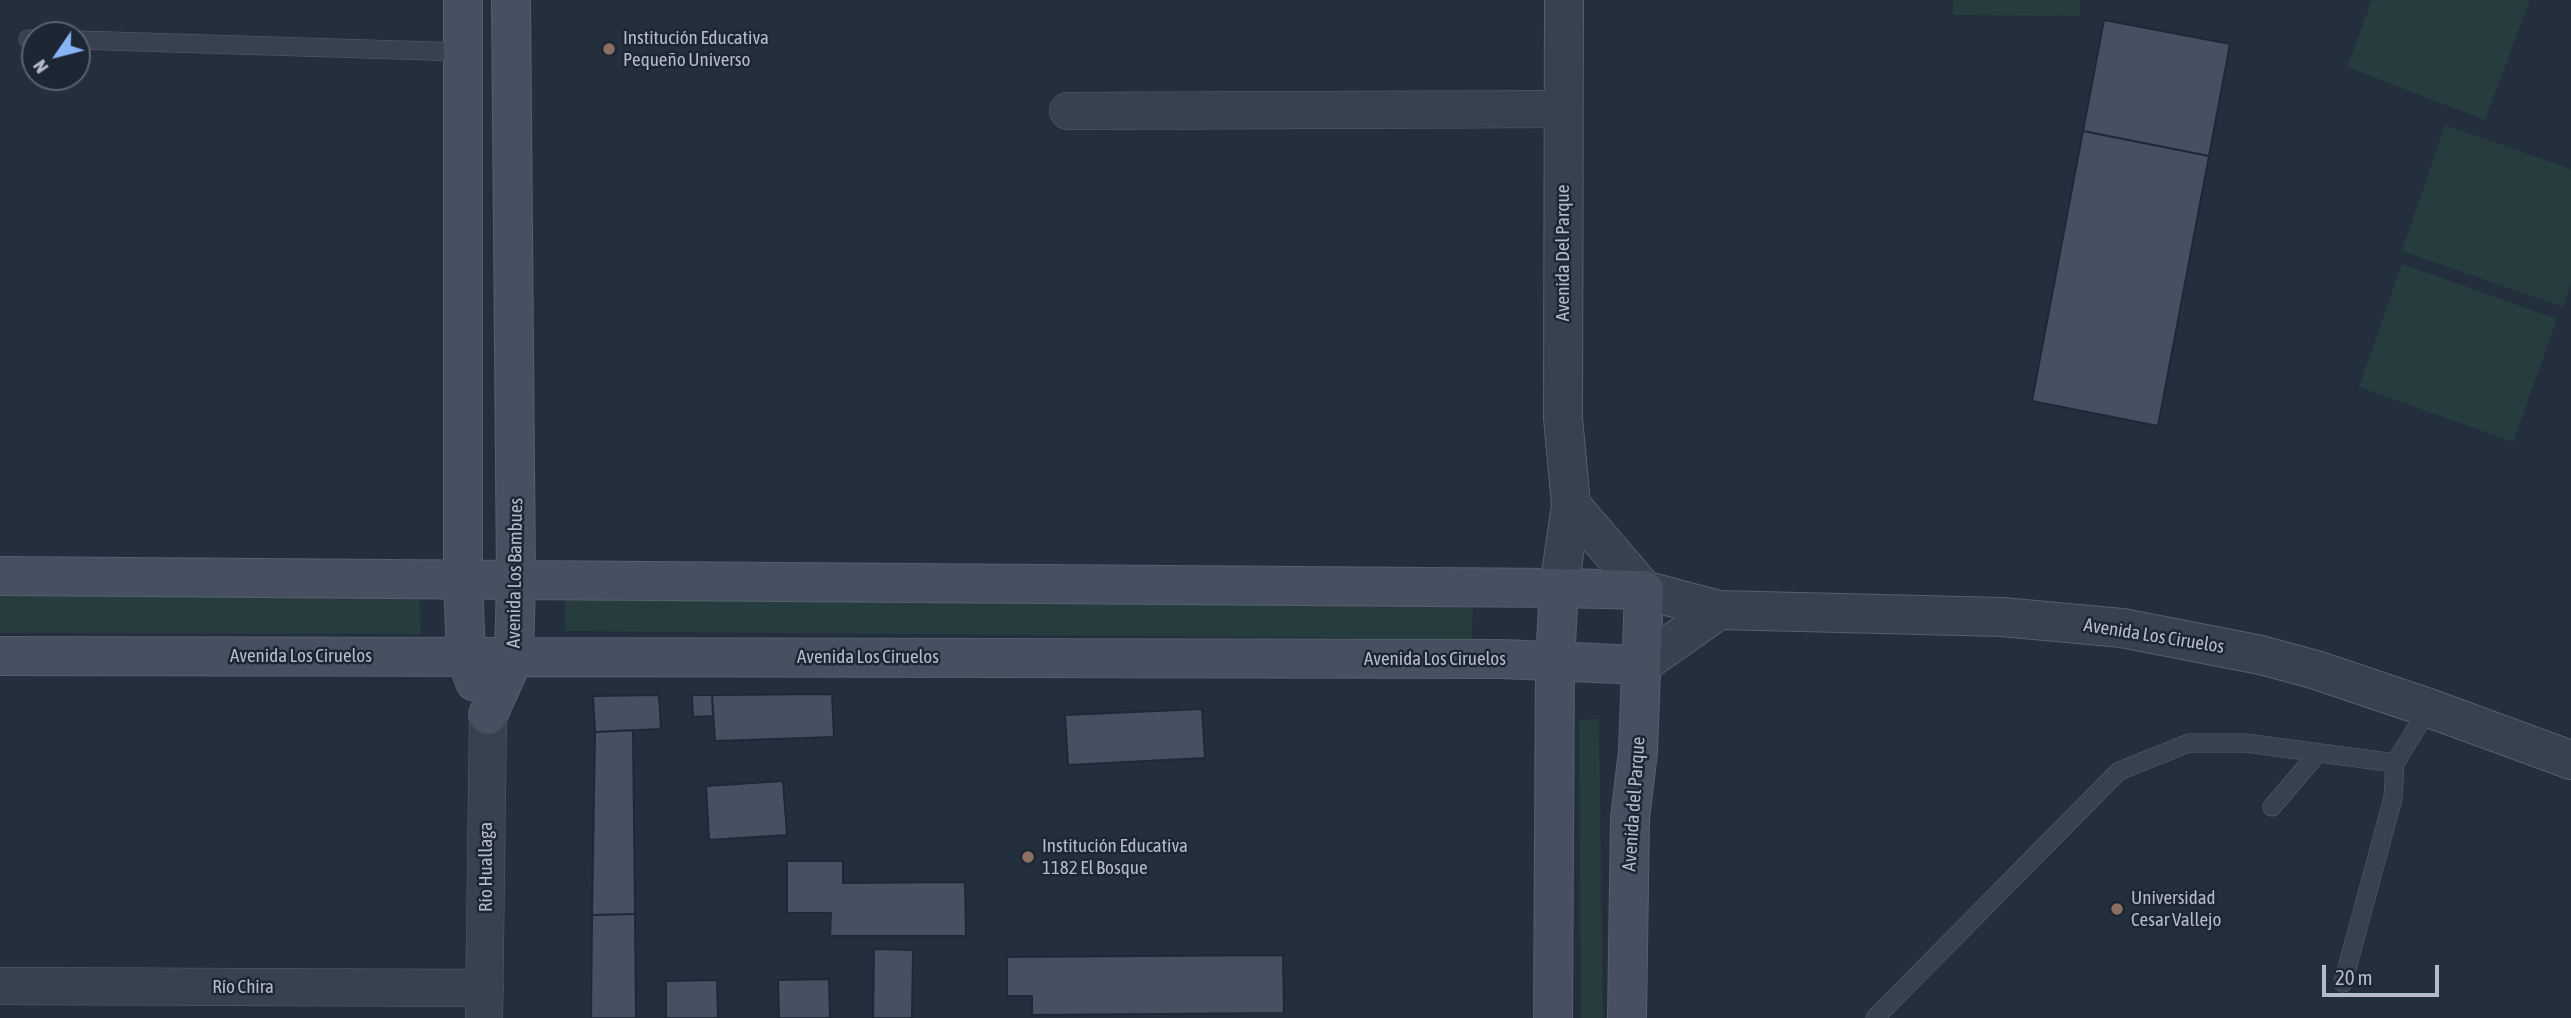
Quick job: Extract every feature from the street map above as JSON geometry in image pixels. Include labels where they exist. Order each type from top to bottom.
[{"type":"main road","points":[[463,0],[463,579],[466,657],[488,715]]},
{"type":"main road","name":"Avenida Los Bambues","points":[[488,715],[514,657],[516,579],[511,0]]},
{"type":"main road","name":"Avenida Los Ciruelos","points":[[0,576],[1644,590]]},
{"type":"main road","name":"Avenida Del Parque","points":[[1555,662],[1559,588]]},
{"type":"main road","name":"Avenida del Parque","points":[[1628,1018],[1630,818],[1638,752],[1644,590]]},
{"type":"main road","name":"Avenida Los Ciruelos","points":[[0,656],[1502,659],[1641,665]]},
{"type":"main road","points":[[1553,1018],[1555,662]]},
{"type":"street","name":"Avenida Del Parque","points":[[1559,588],[1572,505],[1563,418],[1564,0]]},
{"type":"street","points":[[1068,111],[1564,109]]},
{"type":"street","points":[[1572,505],[1644,590]]},
{"type":"street","name":"Avenida Los Ciruelos","points":[[1644,590],[1719,610],[2002,617],[2122,628],[2261,655],[2316,670],[2571,760]]},
{"type":"street","points":[[1641,665],[1719,610]]},
{"type":"street","name":"Río Huallaga","points":[[485,1003],[488,715]]},
{"type":"street","name":"Río Chira","points":[[0,986],[174,1002],[485,1003]]},
{"type":"lane","points":[[91,40],[463,51]]},
{"type":"lane","points":[[2343,983],[2393,798],[2395,763],[2429,708]]},
{"type":"lane","points":[[1875,1018],[2119,771],[2189,743],[2246,743],[2395,763]]},
{"type":"lane","points":[[2272,807],[2318,753]]},
{"type":"green space","points":[[1953,0],[2080,0],[2080,16],[1953,15]]},
{"type":"green space","points":[[2372,0],[2530,0],[2485,120],[2347,67]]},
{"type":"green space","points":[[2445,125],[2571,169],[2571,284],[2563,307],[2402,251]]},
{"type":"green space","points":[[2402,264],[2557,319],[2513,442],[2359,387]]},
{"type":"green space","points":[[0,594],[419,595],[421,634],[0,633]]},
{"type":"green space","points":[[565,597],[1473,597],[1472,639],[565,631]]},
{"type":"green space","points":[[1599,719],[1603,1018],[1581,1018],[1579,720]]},
{"type":"building","points":[[2104,20],[2230,44],[2209,156],[2083,131]]},
{"type":"building","points":[[2083,131],[2209,156],[2158,426],[2032,401]]},
{"type":"building","points":[[832,694],[834,737],[715,741],[712,695]]},
{"type":"building","points":[[659,695],[661,729],[595,732],[593,696]]},
{"type":"building","points":[[692,695],[712,695],[713,716],[693,717]]},
{"type":"building","points":[[1202,709],[1205,758],[1068,765],[1065,715]]},
{"type":"building","points":[[633,730],[635,914],[592,915],[595,732]]},
{"type":"building","points":[[783,781],[787,835],[709,840],[706,786]]},
{"type":"building","points":[[787,861],[843,861],[843,883],[965,882],[966,936],[830,936],[831,913],[787,913]]},
{"type":"building","points":[[635,914],[636,1018],[591,1018],[592,915]]},
{"type":"building","points":[[874,949],[913,950],[912,1018],[873,1018]]},
{"type":"building","points":[[1283,955],[1284,1013],[1032,1015],[1032,996],[1007,996],[1007,957]]},
{"type":"building","points":[[829,979],[830,1018],[779,1018],[778,980]]},
{"type":"building","points":[[717,980],[718,1018],[666,1018],[666,981]]},
{"type":"place","name":"Institución Educativa Pequeño Universo","points":[[609,49]]},
{"type":"place","name":"Institución Educativa 1182 El Bosque","points":[[1028,857]]},
{"type":"place","name":"Universidad Cesar Vallejo","points":[[2117,909]]}]
